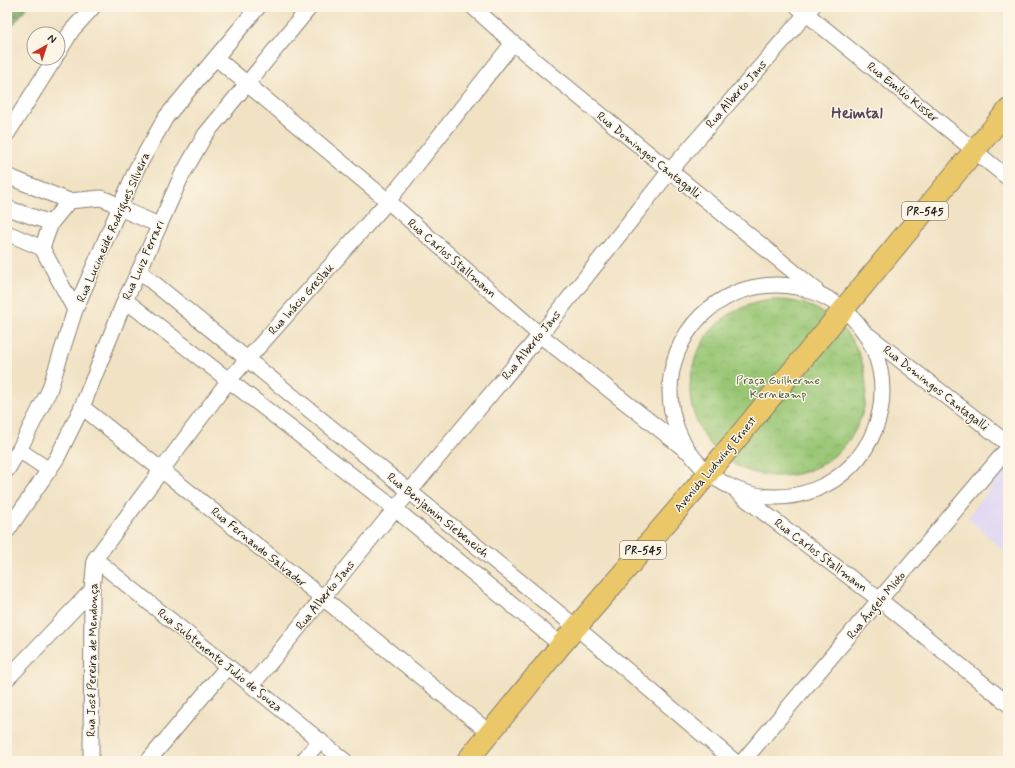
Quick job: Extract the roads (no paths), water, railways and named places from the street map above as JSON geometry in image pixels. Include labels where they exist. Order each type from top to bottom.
[{"type":"highway","name":"Avenida Ludwing Ernest","points":[[467,761],[561,645],[708,473],[834,306],[975,151],[1008,110]]},
{"type":"street","points":[[66,40],[72,30],[93,7]]},
{"type":"street","name":"Rua Lucineide Rodrigues Silveira","points":[[7,470],[20,450],[49,391],[75,310],[136,170],[166,117],[258,7]]},
{"type":"street","name":"Rua Luiz Ferrari","points":[[7,531],[57,458],[82,407],[125,300],[180,177],[205,135],[310,7]]},
{"type":"street","name":"Rua Domingos Cantagalli","points":[[478,8],[513,43],[669,172],[864,332],[1008,444]]},
{"type":"street","name":"Rua Emilio Kisser","points":[[805,9],[1008,178]]},
{"type":"street","name":"Rua Alberto Jans","points":[[252,685],[395,509],[540,335],[669,172],[805,9]]},
{"type":"street","name":"Rua Inácio Greslak","points":[[96,559],[229,380],[388,201],[513,43]]},
{"type":"street","name":"Rua Carlos Stallmann","points":[[216,58],[388,201],[540,335],[692,454]]},
{"type":"street","points":[[7,134],[50,66]]},
{"type":"street","points":[[7,176],[69,201],[101,198],[159,225]]},
{"type":"street","points":[[42,248],[51,223],[69,201]]},
{"type":"street","points":[[7,208],[51,223]]},
{"type":"street","points":[[7,233],[42,248],[75,310]]},
{"type":"street","name":"Rua Benjamin Siebeneich","points":[[139,271],[577,628],[734,761]]},
{"type":"street","points":[[834,306],[810,290],[792,286],[765,285],[741,290],[718,301],[702,314],[689,330],[677,352],[672,373],[670,396],[674,418],[682,440],[708,473],[726,484],[743,491],[768,496],[800,494],[814,490],[842,475],[864,451],[878,422],[882,400],[882,381],[878,360],[864,332]]},
{"type":"street","name":"Rua Benjamin Siebeneich","points":[[125,300],[395,509],[561,645]]},
{"type":"street","name":"Rua Fernando Salvador","points":[[82,407],[163,470],[490,733]]},
{"type":"street","name":"Rua Ángelo Mioto","points":[[743,761],[1008,448]]},
{"type":"street","points":[[20,450],[49,470]]},
{"type":"street","name":"Rua Carlos Stallmann","points":[[726,484],[880,600],[1008,704]]},
{"type":"street","name":"Rua José Pereira de Mendonça","points":[[91,761],[92,590],[96,559]]},
{"type":"street","name":"Rua Subtenente Julio de Souza","points":[[96,559],[345,761]]},
{"type":"street","points":[[7,679],[92,590]]},
{"type":"street","points":[[148,761],[228,666]]},
{"type":"street","points":[[303,761],[320,740]]},
{"type":"district","name":"Heimtal","points":[[857,112]]},
{"type":"park label","name":"Praça Guilherme Kernkamp","points":[[778,387]]}]
